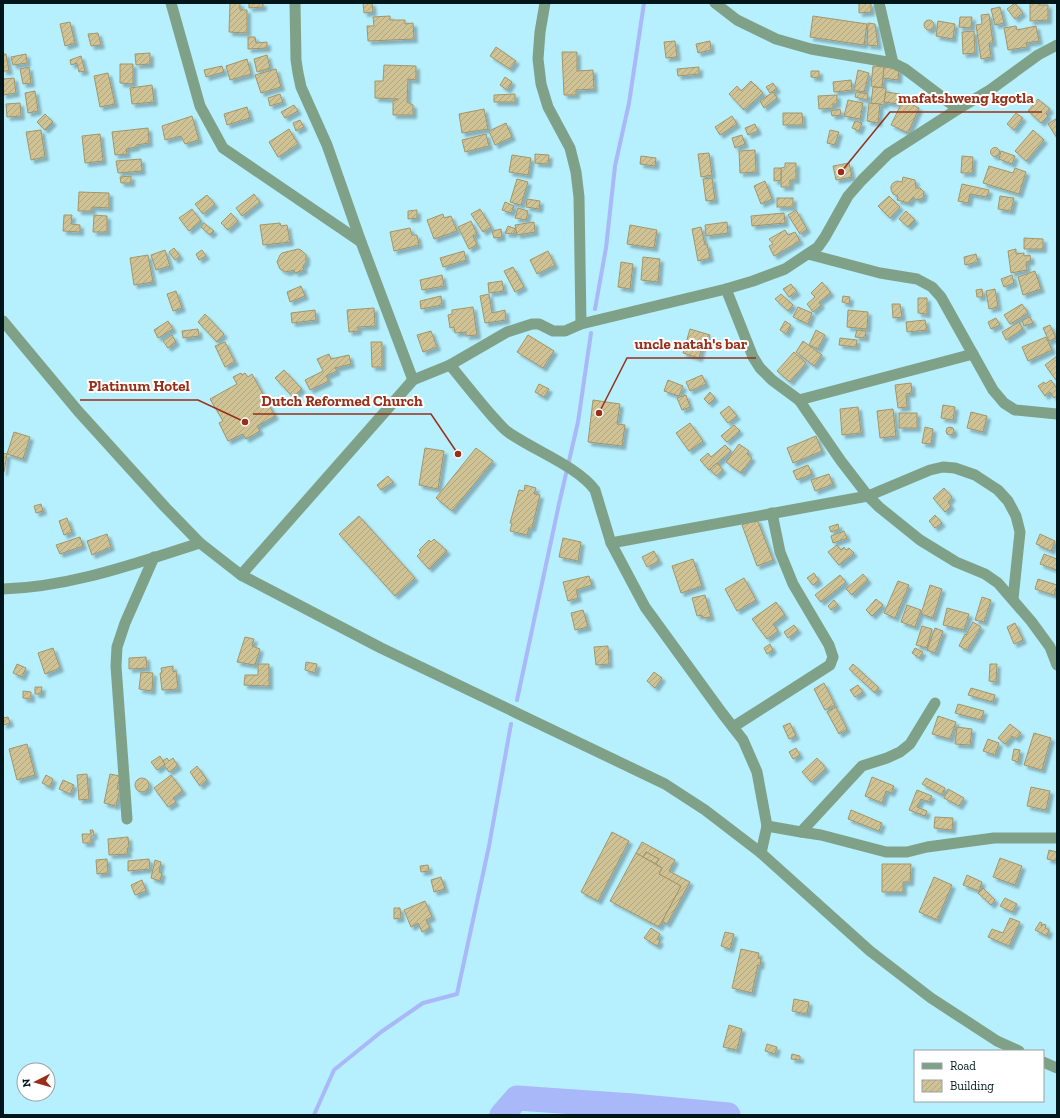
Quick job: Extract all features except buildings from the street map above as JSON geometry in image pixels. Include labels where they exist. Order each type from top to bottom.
[{"type":"street","points":[[171,3],[200,106],[223,148],[361,242]]},
{"type":"street","points":[[295,3],[296,60],[302,88],[327,145],[361,242],[413,380]]},
{"type":"street","points":[[545,3],[540,32],[538,59],[541,84],[548,107],[570,148],[576,172],[579,197],[581,324]]},
{"type":"street","points":[[715,3],[737,20],[776,40],[811,49],[893,63],[905,69],[958,109]]},
{"type":"street","points":[[879,3],[893,63]]},
{"type":"street","points":[[242,575],[413,380],[450,365],[507,332],[532,324],[539,324],[553,331],[565,331],[581,324],[753,281],[785,269],[818,246],[825,237],[848,196],[888,154],[990,90],[1038,55],[1057,45]]},
{"type":"street","points":[[808,254],[880,272],[917,279],[932,287],[941,297],[994,390],[1004,403],[1015,410],[1057,414]]},
{"type":"street","points":[[726,288],[753,357],[760,368],[772,380],[799,400],[840,460],[868,496],[879,507],[920,540],[956,562],[985,574],[998,583],[1050,647],[1057,665]]},
{"type":"street","points":[[3,321],[78,411],[200,543],[242,575],[381,648],[664,784],[705,810],[761,853],[870,951],[913,984],[997,1040],[1017,1050]]},
{"type":"street","points":[[799,400],[973,354]]},
{"type":"street","points":[[450,365],[506,431],[527,445],[568,467],[591,485],[597,496],[611,543],[645,607],[743,740],[757,772],[768,826],[761,853]]},
{"type":"street","points":[[611,543],[868,496],[930,470],[943,467],[955,468],[975,475],[998,490],[1008,501],[1016,516],[1020,532],[1012,600]]},
{"type":"street","points":[[733,727],[830,665],[833,657],[829,645],[793,584],[780,552],[772,514]]},
{"type":"street","points":[[3,589],[62,583],[200,543]]},
{"type":"street","points":[[127,819],[116,666],[117,647],[125,623],[154,557]]},
{"type":"street","points":[[801,832],[862,766],[887,758],[900,752],[910,744],[935,703]]},
{"type":"street","points":[[768,826],[821,835],[886,852],[907,852],[927,847],[994,838],[1057,838]]},
{"type":"street","points":[[1044,1062],[1057,1068]]},
{"type":"waterway","points":[[595,309],[606,248],[615,166],[629,103],[644,3]]},
{"type":"waterway","points":[[517,700],[578,422],[591,333]]},
{"type":"waterway","points":[[314,1115],[334,1070],[381,1032],[423,1003],[457,994],[489,846],[511,724]]},
{"type":"waterway","points":[[502,1115],[517,1098],[633,1106],[728,1115]]},
{"type":"place","name":"mafatshweng kgotla","points":[[841,172]]},
{"type":"place","name":"uncle natah's bar","points":[[599,413]]},
{"type":"place","name":"Platinum Hotel","points":[[245,422]]},
{"type":"place","name":"Dutch Reformed Church","points":[[458,454]]}]
